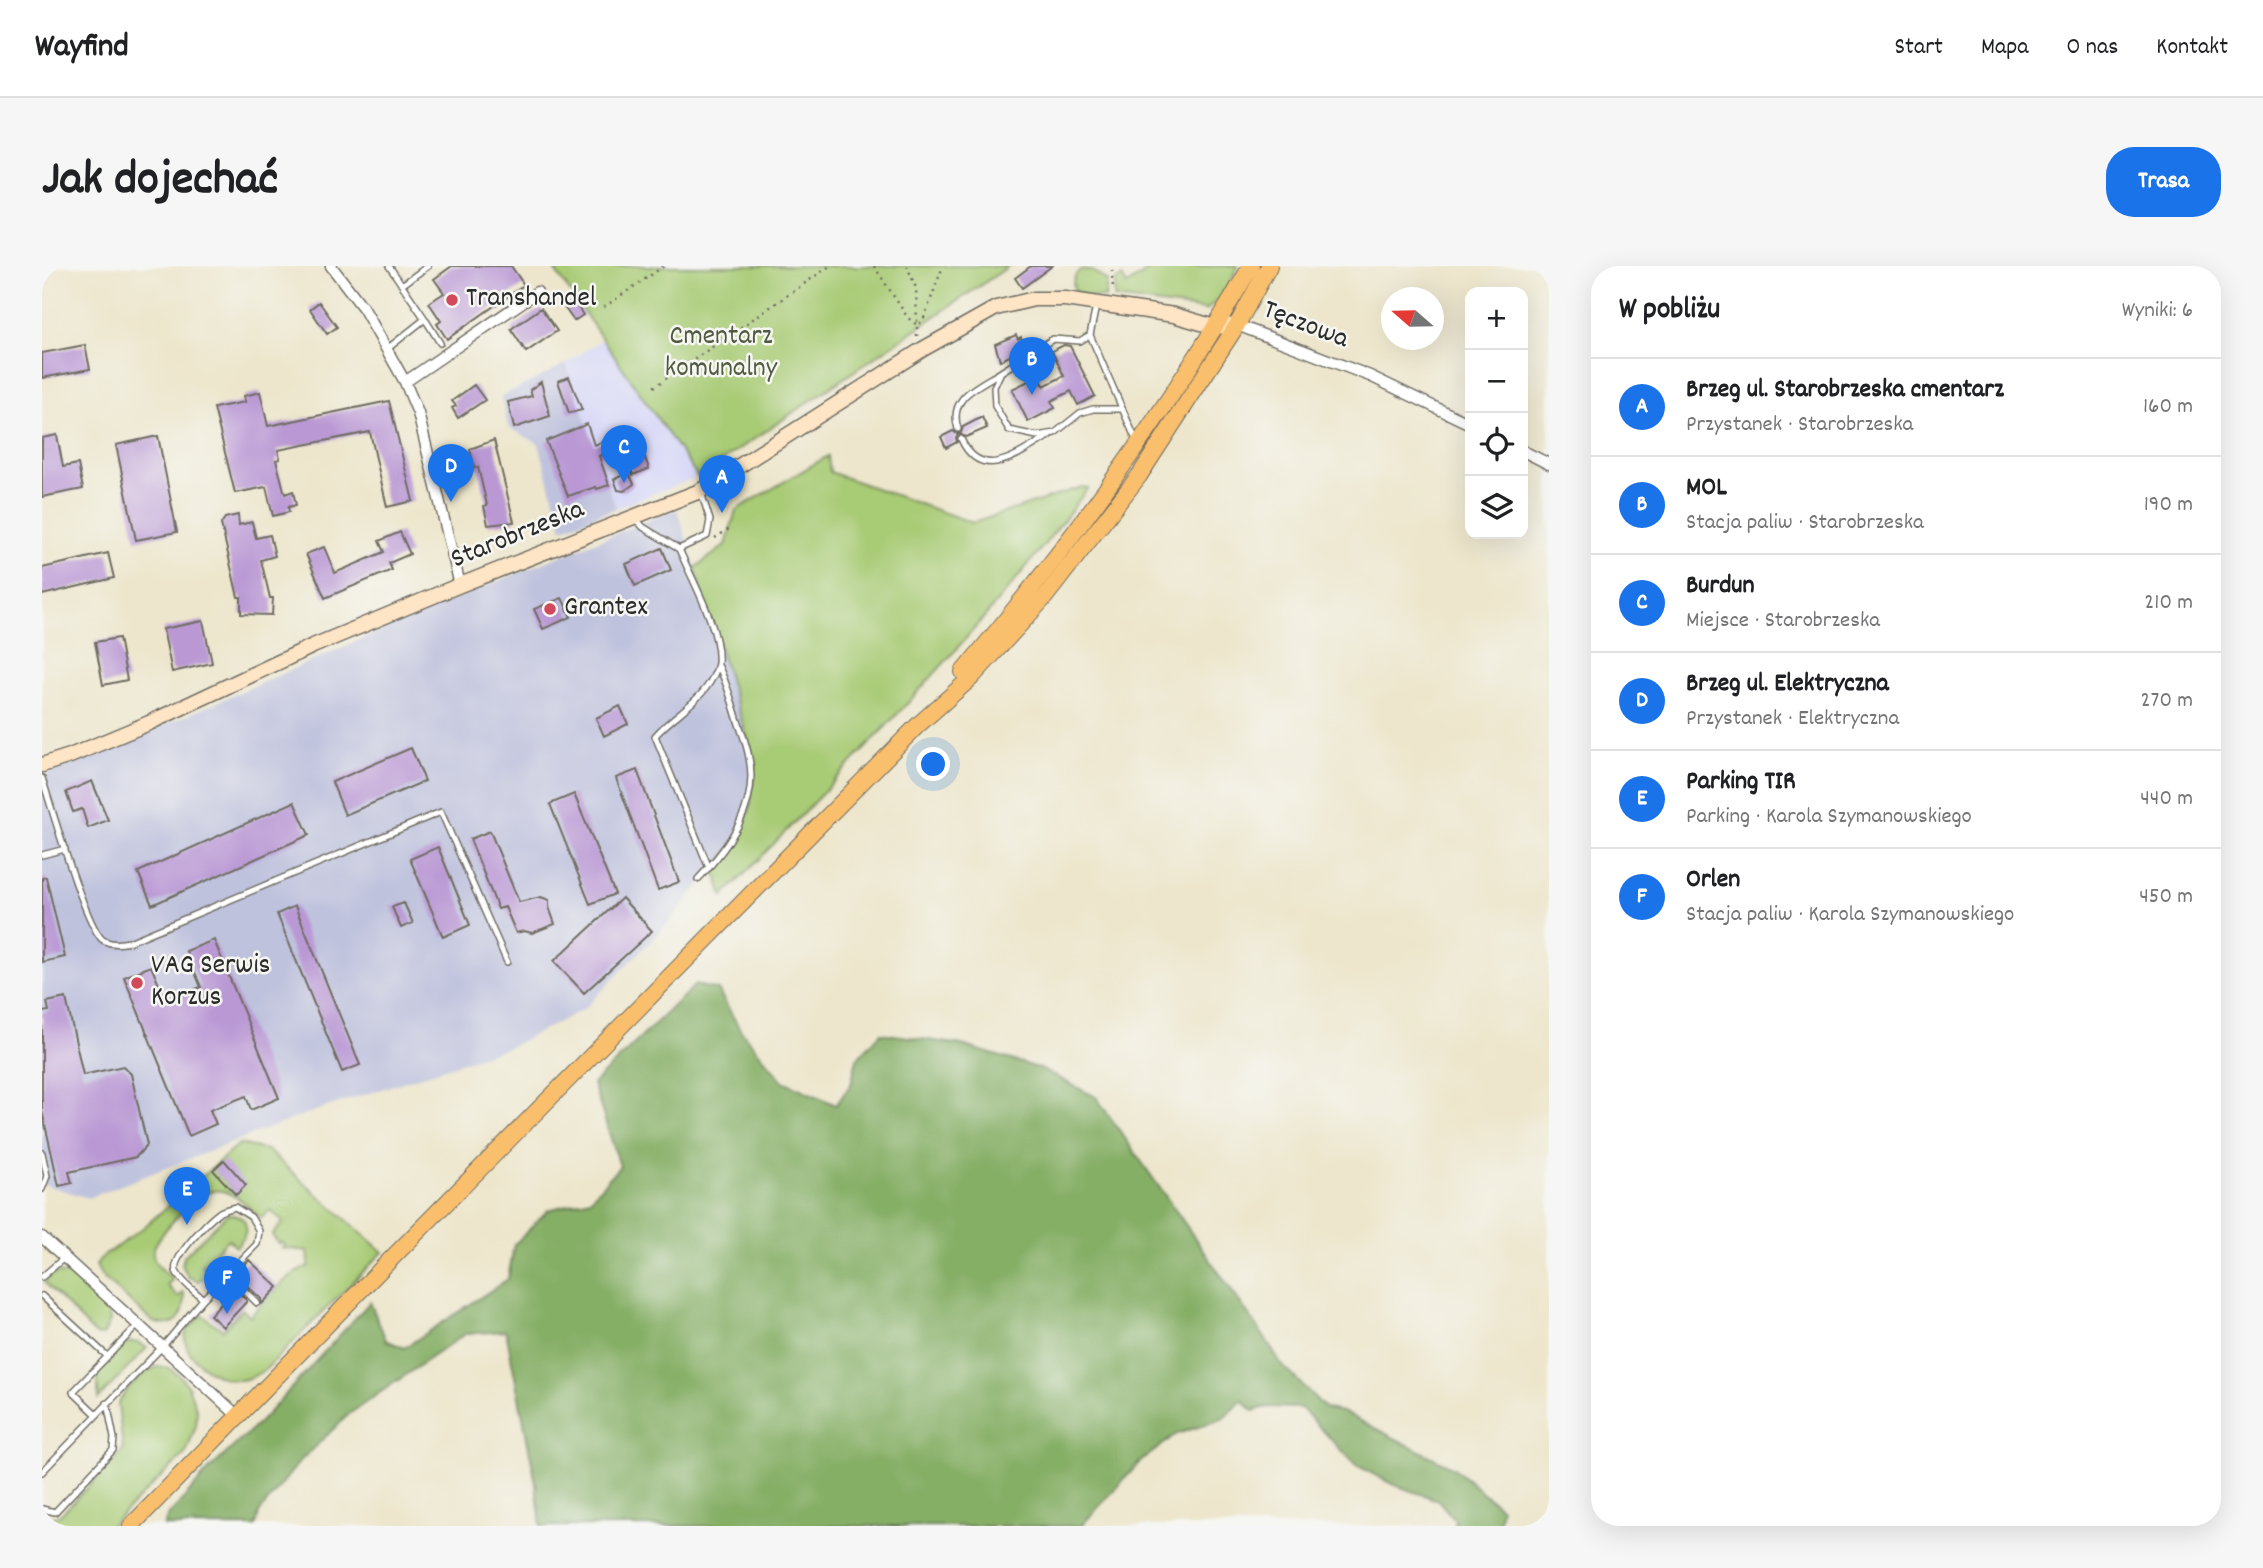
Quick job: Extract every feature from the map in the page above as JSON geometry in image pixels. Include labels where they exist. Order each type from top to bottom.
[{"type":"main road","points":[[918,725],[1023,600],[1138,445],[1215,327],[1251,266]]},
{"type":"main road","points":[[131,1526],[918,725],[972,677],[1045,597],[1139,476],[1237,325],[1269,266]]},
{"type":"street","points":[[331,266],[364,309],[405,382],[418,412],[460,585]]},
{"type":"street","points":[[405,382],[537,292]]},
{"type":"street","name":"Starobrzeska","points":[[42,765],[124,734],[313,646],[700,491],[923,349],[996,307],[1034,299],[1065,299],[1174,315],[1215,327],[1237,325]]},
{"type":"street","name":"Tęczowa","points":[[1237,325],[1370,376],[1465,422]]},
{"type":"street","points":[[1528,453],[1549,464]]},
{"type":"street","points":[[42,1237],[237,1416]]},
{"type":"lane","points":[[389,266],[440,342]]},
{"type":"lane","points":[[402,285],[428,266]]},
{"type":"lane","points":[[1096,303],[1090,335],[1138,445]]},
{"type":"lane","points":[[387,349],[425,319]]},
{"type":"lane","points":[[957,429],[954,417],[960,400],[1053,339],[1080,341],[1090,335]]},
{"type":"lane","points":[[1001,372],[994,387],[995,406],[1009,430],[1037,436],[1055,433]]},
{"type":"lane","points":[[961,439],[978,460],[993,463],[1006,461],[1055,433],[1080,413],[1093,409],[1122,408]]},
{"type":"lane","points":[[679,550],[707,536],[710,520],[700,491]]},
{"type":"lane","points":[[634,517],[643,527],[679,550],[711,625],[718,665],[750,758],[748,800],[739,824],[727,846],[698,878]]},
{"type":"lane","points":[[709,868],[654,736],[667,721],[695,702],[708,686],[718,665]]},
{"type":"lane","points":[[42,778],[95,932],[104,940],[121,944],[441,812],[507,962]]},
{"type":"lane","points":[[42,855],[65,849]]},
{"type":"lane","points":[[42,1153],[47,1176],[42,1189]]},
{"type":"lane","points":[[42,1472],[257,1244],[259,1231],[251,1217],[235,1207],[223,1210],[178,1256],[175,1265],[177,1273],[203,1299]]},
{"type":"lane","points":[[42,1278],[65,1256]]},
{"type":"lane","points":[[227,1273],[257,1303]]},
{"type":"lane","points":[[42,1296],[107,1356]]},
{"type":"lane","points":[[96,1414],[73,1392],[138,1325]]},
{"type":"lane","points":[[42,1509],[55,1511],[113,1450],[114,1438],[107,1403]]},
{"type":"path","points":[[604,307],[664,266]]},
{"type":"path","points":[[654,387],[831,266]]},
{"type":"path","points":[[874,266],[908,318],[917,325]]},
{"type":"path","points":[[907,266],[916,288],[917,340],[923,349]]},
{"type":"path","points":[[917,325],[923,321],[943,266]]},
{"type":"path","points":[[1112,270],[1113,305]]},
{"type":"shaded area","points":[[603,339],[698,477],[616,508],[566,364]]},
{"type":"shaded area","points":[[566,364],[616,508],[562,529],[539,444],[508,427],[501,397]]},
{"type":"shaded area","points":[[677,509],[756,759],[750,808],[737,839],[671,920],[584,1009],[512,1046],[306,1114],[88,1198],[42,1184],[42,775],[75,764],[453,599]]},
{"type":"green space","name":"Cmentarz komunalny","points":[[552,266],[1009,266],[698,477]]},
{"type":"green space","points":[[1155,266],[1238,266],[1222,297],[1206,310],[1114,298],[1115,281],[1122,277],[1127,285]]},
{"type":"green space","points":[[1082,269],[1092,271],[1107,281],[1105,298],[1083,295],[1075,290],[1074,279]]},
{"type":"green space","points":[[828,456],[830,472],[973,523],[1082,487],[1088,488],[958,647],[866,748],[723,896],[714,869],[737,839],[750,809],[755,763],[695,568],[726,545],[736,510]]},
{"type":"green space","points":[[695,985],[718,990],[741,1031],[783,1081],[836,1105],[851,1084],[857,1059],[881,1033],[962,1045],[1041,1069],[1096,1097],[1280,1363],[1326,1409],[1343,1412],[1454,1468],[1501,1508],[1498,1526],[1454,1526],[1455,1520],[1438,1500],[1392,1484],[1356,1465],[1301,1408],[1266,1407],[1253,1411],[1243,1400],[1222,1419],[1177,1434],[1141,1461],[1081,1526],[541,1526],[536,1484],[506,1331],[465,1334],[349,1414],[300,1461],[259,1513],[256,1526],[164,1526],[167,1517],[211,1468],[262,1420],[370,1302],[386,1340],[404,1348],[508,1279],[514,1245],[548,1210],[590,1199],[620,1166],[593,1084]]},
{"type":"green space","points":[[239,1144],[267,1150],[383,1252],[266,1369],[240,1380],[221,1376],[201,1365],[193,1357],[185,1340],[188,1329],[202,1315],[223,1330],[242,1309],[250,1316],[285,1281],[309,1266],[308,1251],[282,1248],[285,1245],[282,1242],[279,1244],[272,1235],[283,1222],[270,1210],[261,1218],[227,1192],[213,1191],[194,1200],[172,1223],[158,1240],[153,1254],[158,1265],[173,1279],[167,1285],[178,1297],[184,1292],[182,1314],[179,1319],[169,1324],[153,1322],[101,1276],[96,1265]]},
{"type":"green space","points":[[227,1214],[241,1217],[246,1225],[241,1242],[236,1247],[228,1239],[202,1265],[210,1274],[198,1281],[188,1277],[182,1265],[184,1256]]},
{"type":"green space","points":[[51,1275],[71,1275],[108,1311],[110,1321],[104,1334],[98,1336],[94,1333],[45,1283]]},
{"type":"green space","points":[[131,1342],[147,1348],[98,1399],[98,1370],[122,1345]]},
{"type":"green space","points":[[159,1366],[169,1368],[181,1377],[188,1386],[197,1411],[196,1426],[186,1453],[110,1526],[42,1526],[42,1516],[47,1519],[60,1515],[118,1457],[123,1449],[118,1403],[127,1389],[145,1372]]},
{"type":"building","points":[[452,266],[511,266],[524,285],[447,339],[437,324],[441,321],[429,303],[444,293],[434,279]]},
{"type":"building","points":[[1031,266],[1052,266],[1022,288],[1015,278]]},
{"type":"building","points":[[574,301],[583,315],[574,321],[564,307]]},
{"type":"building","points":[[319,302],[337,327],[327,334],[310,309]]},
{"type":"building","points":[[541,308],[557,331],[526,352],[511,329]]},
{"type":"building","points":[[1016,335],[1018,339],[1021,337],[1025,348],[1000,361],[995,344]]},
{"type":"building","points":[[85,345],[90,369],[42,378],[42,353]]},
{"type":"building","points":[[1064,345],[1070,346],[1095,396],[1078,405],[1071,391],[1051,401],[1055,408],[1028,422],[1012,389],[1039,376],[1044,386],[1064,376],[1052,351]]},
{"type":"building","points":[[569,377],[582,410],[569,413],[558,381]]},
{"type":"building","points":[[541,382],[550,416],[514,428],[508,402],[532,396],[530,390]]},
{"type":"building","points":[[474,385],[485,400],[458,418],[452,408],[456,406],[452,401]]},
{"type":"building","points":[[260,392],[268,426],[389,401],[413,501],[387,507],[370,432],[278,450],[280,459],[276,460],[285,494],[293,491],[296,505],[288,507],[289,512],[273,516],[266,487],[235,493],[214,408],[245,402],[244,396]]},
{"type":"building","points":[[982,417],[987,428],[966,437],[959,434],[956,437],[957,442],[946,448],[941,437],[953,431],[961,433],[963,427]]},
{"type":"building","points":[[587,424],[594,445],[635,430],[649,469],[633,475],[623,448],[599,456],[609,485],[568,496],[546,441]]},
{"type":"building","points":[[57,435],[63,467],[78,464],[83,489],[42,497],[42,438]]},
{"type":"building","points":[[158,436],[177,532],[136,540],[116,445]]},
{"type":"building","points":[[494,440],[514,522],[488,525],[484,506],[487,505],[478,467],[474,468],[470,449]]},
{"type":"building","points":[[629,473],[634,484],[624,491],[618,490],[614,479]]},
{"type":"building","points":[[238,515],[239,525],[252,522],[256,538],[270,535],[275,556],[261,560],[270,598],[273,598],[272,615],[241,614],[241,597],[238,597],[221,524],[225,518]]},
{"type":"building","points":[[400,532],[410,554],[389,563],[392,570],[325,598],[306,554],[324,547],[335,573],[384,552],[379,541]]},
{"type":"building","points":[[662,548],[671,570],[635,586],[626,564]]},
{"type":"building","points":[[108,553],[114,578],[42,595],[42,568]]},
{"type":"building","points":[[562,598],[571,617],[543,629],[534,609]]},
{"type":"building","points":[[203,621],[212,663],[172,672],[163,629]]},
{"type":"building","points":[[119,638],[127,680],[103,685],[95,642]]},
{"type":"building","points":[[620,706],[628,724],[604,736],[596,718]]},
{"type":"building","points":[[411,748],[425,781],[345,815],[332,782]]},
{"type":"building","points":[[637,770],[679,882],[658,890],[616,778]]},
{"type":"building","points":[[92,781],[108,820],[88,828],[82,809],[73,812],[66,792]]},
{"type":"building","points":[[574,794],[615,894],[590,904],[550,804]]},
{"type":"building","points":[[294,802],[309,835],[152,905],[138,872]]},
{"type":"building","points":[[490,831],[519,902],[541,897],[549,900],[555,924],[532,933],[516,933],[505,907],[498,909],[470,839]]},
{"type":"building","points":[[438,847],[470,925],[443,937],[410,859]]},
{"type":"building","points":[[46,877],[65,957],[42,962],[42,878]]},
{"type":"building","points":[[622,898],[652,931],[584,993],[554,961]]},
{"type":"building","points":[[404,903],[413,923],[401,928],[392,907]]},
{"type":"building","points":[[295,906],[360,1065],[342,1072],[277,914]]},
{"type":"building","points":[[214,940],[279,1098],[251,1110],[246,1096],[210,1110],[216,1124],[189,1136],[124,977],[151,966],[166,1001],[201,987],[186,951]]},
{"type":"building","points":[[66,998],[83,1075],[123,1066],[131,1074],[147,1145],[136,1157],[69,1172],[72,1183],[59,1186],[42,1111],[42,1012],[49,1011],[47,1002]]},
{"type":"building","points":[[224,1160],[246,1185],[236,1195],[213,1170]]},
{"type":"building","points":[[249,1260],[278,1287],[262,1304],[261,1299],[235,1274]]},
{"type":"building","points":[[235,1288],[247,1301],[223,1327],[210,1315]]},
{"type":"place","name":"Transhandel","points":[[452,300]]},
{"type":"place","name":"MOL","points":[[1032,395]]},
{"type":"place","name":"Burdun","points":[[624,483]]},
{"type":"place","name":"Brzeg ul. Elektryczna","points":[[451,502]]},
{"type":"place","name":"Brzeg ul. Starobrzeska cmentarz","points":[[722,513]]},
{"type":"place","name":"Grantex","points":[[550,609]]},
{"type":"place","name":"VAG Serwis Korzus","points":[[137,983]]},
{"type":"place","name":"Parking TIR","points":[[187,1225]]},
{"type":"place","name":"Orlen","points":[[227,1314]]}]
